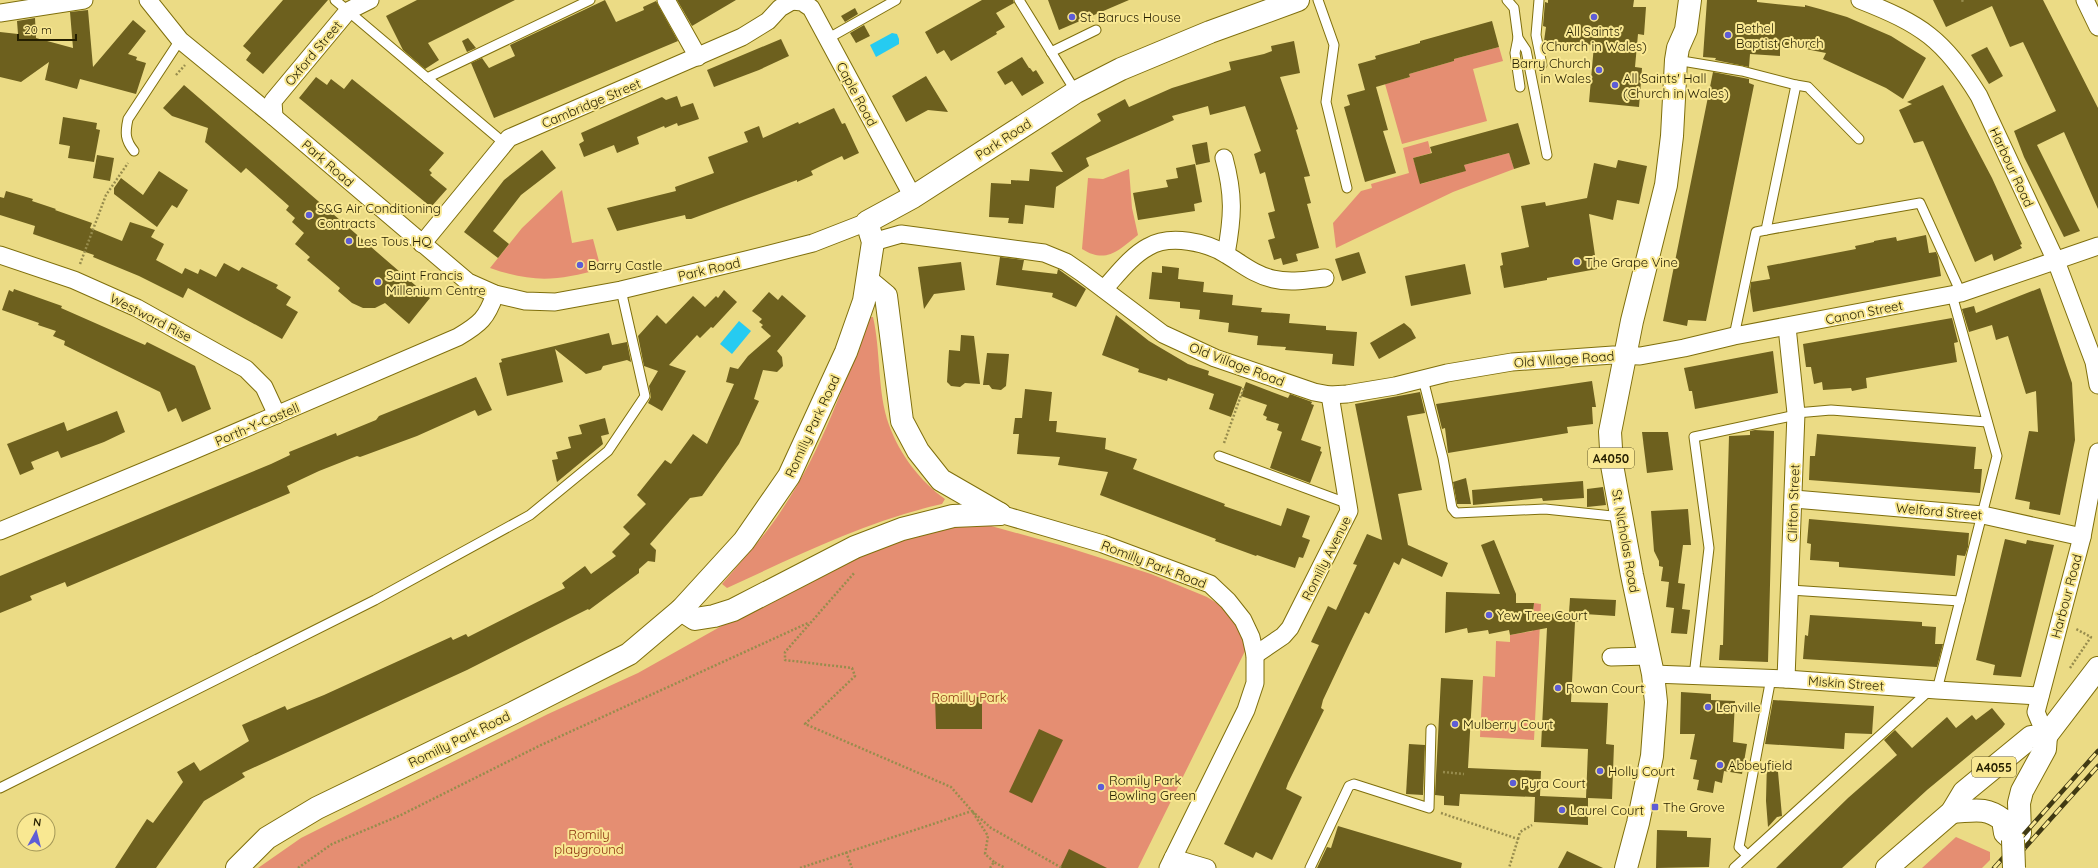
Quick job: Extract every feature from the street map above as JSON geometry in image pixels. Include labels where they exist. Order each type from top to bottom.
[{"type":"street","points":[[0,14],[84,0]]},
{"type":"street","name":"Park Road","points":[[148,0],[180,40],[274,117],[468,282],[495,294],[525,302],[555,302],[621,290],[814,243],[870,232],[913,198],[1076,92],[1121,69],[1203,35],[1298,0]]},
{"type":"street","name":"Oxford Street","points":[[274,117],[273,102],[348,11],[370,0]]},
{"type":"street","points":[[666,0],[698,57]]},
{"type":"street","name":"St. Nicholas Road","points":[[1626,868],[1638,823],[1652,756],[1656,714],[1651,665],[1609,446],[1614,404],[1666,185],[1672,136],[1677,54],[1674,29],[1675,0]]},
{"type":"street","name":"St. Nicholas Road","points":[[1677,54],[1686,30],[1690,0]]},
{"type":"street","name":"Harbour Road","points":[[1860,0],[1897,14],[1928,34],[1948,51],[1964,72],[1979,96],[2056,261],[2094,362],[2098,385]]},
{"type":"street","points":[[2085,0],[2098,27]]},
{"type":"street","name":"Cambridge Street","points":[[422,244],[509,138],[742,37],[768,21],[780,8],[792,1]]},
{"type":"street","name":"Caple Road","points":[[792,1],[802,2],[811,8],[913,198]]},
{"type":"street","points":[[1224,158],[1230,180],[1232,217],[1226,254]]},
{"type":"street","name":"Old Village Road","points":[[870,232],[902,234],[1044,253],[1066,262],[1163,334],[1215,358],[1314,392],[1330,395],[1347,394],[1395,386],[1446,373],[1512,362],[1625,355]]},
{"type":"street","name":"Romilly Park Road","points":[[237,868],[267,838],[317,808],[513,713],[629,654],[681,610],[744,541],[789,476],[846,352],[864,301],[868,281],[870,232]]},
{"type":"street","points":[[1104,289],[1137,255],[1148,247],[1162,241],[1179,241],[1196,244],[1226,254],[1257,274],[1273,279],[1291,281],[1325,278]]},
{"type":"street","name":"Canon Street","points":[[1625,355],[1640,356],[1734,336],[1957,294],[2098,246]]},
{"type":"street","name":"Westward Rise","points":[[0,256],[74,280],[137,308],[246,368],[264,387],[277,415]]},
{"type":"street","name":"Romilly Park Road","points":[[868,281],[886,296],[902,421],[918,451],[941,480],[1000,514],[1103,544],[1210,584],[1228,601],[1243,620],[1251,637],[1255,655],[1256,683],[1246,710],[1171,863]]},
{"type":"street","name":"Porth-Y-Castell","points":[[0,531],[277,415],[458,337],[480,324],[490,310],[495,294]]},
{"type":"street","name":"Clifton Street","points":[[1779,679],[1790,590],[1796,414],[1786,327]]},
{"type":"street","name":"Romilly Avenue","points":[[1255,655],[1283,636],[1290,628],[1346,518],[1350,504],[1330,395]]},
{"type":"street","name":"Harbour Road","points":[[2046,736],[2036,716],[2041,691],[2082,537],[2098,452]]},
{"type":"street","name":"Welford Street","points":[[1794,499],[1983,515],[2082,537]]},
{"type":"street","name":"Romilly Park Road","points":[[681,610],[695,619],[714,616],[733,610],[855,547],[902,529],[953,516],[1000,514]]},
{"type":"street","name":"Miskin Street","points":[[1611,657],[1694,676],[1779,679],[1933,690],[2041,691]]},
{"type":"street","name":"A4055","points":[[2013,840],[2020,833],[2019,803],[2022,791],[2045,749],[2046,736],[2098,668]]},
{"type":"street","name":"A4055","points":[[1887,868],[1952,812],[1964,792],[2031,737],[2046,736]]},
{"type":"street","name":"A4055","points":[[1952,812],[1978,810],[1992,812],[2003,820],[2005,833],[2013,840],[2014,868]]},
{"type":"street","points":[[1171,863],[1207,868]]},
{"type":"lane","points":[[335,0],[504,143]]},
{"type":"lane","points":[[426,78],[590,0]]},
{"type":"lane","points":[[827,39],[896,0]]},
{"type":"lane","points":[[1019,0],[1076,92]]},
{"type":"lane","points":[[1318,0],[1334,45],[1326,102],[1347,188]]},
{"type":"lane","points":[[1507,0],[1514,8],[1518,38],[1515,53],[1520,87]]},
{"type":"lane","points":[[1539,0],[1536,35],[1542,65]]},
{"type":"lane","points":[[1051,52],[1096,30]]},
{"type":"lane","points":[[1518,38],[1526,50],[1547,155]]},
{"type":"lane","points":[[134,151],[126,141],[125,132],[128,119],[180,40]]},
{"type":"lane","points":[[1677,54],[1808,87],[1859,138]]},
{"type":"lane","points":[[1766,230],[1796,85]]},
{"type":"lane","points":[[1734,336],[1756,232],[1920,203],[1957,294],[1987,422],[1997,456],[1960,602],[1933,690],[1734,868]]},
{"type":"lane","points":[[0,788],[375,600],[530,515],[608,451],[645,396],[621,290]]},
{"type":"lane","points":[[1423,379],[1443,458],[1452,508],[1456,512],[1545,509],[1622,517]]},
{"type":"lane","points":[[1694,676],[1710,548],[1694,437],[1796,414],[1831,410],[1987,422]]},
{"type":"lane","points":[[1219,456],[1350,504]]},
{"type":"lane","points":[[1790,590],[1960,602]]},
{"type":"lane","points":[[1747,855],[1739,847],[1779,679]]},
{"type":"lane","points":[[1310,868],[1349,786],[1354,784],[1429,808],[1431,729]]},
{"type":"path","points":[[172,79],[184,66]]},
{"type":"path","points":[[74,280],[106,194],[132,157],[134,151]]},
{"type":"path","points":[[1219,456],[1250,370]]},
{"type":"path","points":[[855,547],[855,571],[785,652],[785,660],[852,668],[854,676],[805,724],[951,787],[972,811],[991,828],[1062,868]]},
{"type":"path","points":[[298,868],[332,844],[401,815],[539,746],[811,622]]},
{"type":"path","points":[[2041,691],[2057,688],[2090,637]]},
{"type":"path","points":[[1445,772],[1464,774]]},
{"type":"path","points":[[1429,808],[1518,838]]},
{"type":"path","points":[[800,868],[972,811]]},
{"type":"path","points":[[972,811],[988,836],[985,854],[994,862],[1005,868]]},
{"type":"path","points":[[1509,868],[1520,832],[1532,825]]},
{"type":"path","points":[[846,852],[852,868]]},
{"type":"path","points":[[990,868],[994,862]]},
{"type":"green space","points":[[1499,47],[1503,61],[1473,69],[1487,121],[1402,144],[1385,84],[1410,77],[1409,74],[1454,61],[1454,59]]},
{"type":"green space","points":[[1428,141],[1431,153],[1413,158],[1421,184],[1465,171],[1464,165],[1509,153],[1514,169],[1453,192],[1336,248],[1333,223],[1361,191],[1372,188],[1371,184],[1409,173],[1403,148]]},
{"type":"green space","points":[[1129,169],[1132,208],[1138,235],[1112,254],[1098,255],[1082,249],[1088,178],[1103,179]]},
{"type":"green space","points":[[562,190],[572,243],[593,239],[601,269],[571,276],[545,279],[519,276],[490,268],[522,228]]},
{"type":"green space","points":[[868,317],[873,317],[883,399],[889,425],[899,447],[919,476],[945,499],[942,504],[886,520],[832,540],[727,588],[722,584],[776,518],[810,463],[832,416]]},
{"type":"green space","name":"Romilly Park","points":[[984,524],[1060,545],[1151,574],[1207,597],[1236,615],[1248,645],[1138,868],[258,868],[301,838],[548,714],[638,673],[750,610],[857,557],[913,533],[952,526]]},
{"type":"green space","points":[[1534,603],[1541,604],[1534,740],[1480,737],[1483,676],[1495,677],[1496,641],[1510,642],[1510,635],[1533,631]]},
{"type":"green space","points":[[1956,837],[1990,852],[1990,860],[1982,868],[1922,868]]},
{"type":"water","points":[[892,33],[897,34],[899,44],[876,57],[870,45]]},
{"type":"water","points":[[739,321],[751,331],[732,354],[720,344]]},
{"type":"building","points":[[283,0],[328,0],[263,74],[246,60],[251,53],[243,46]]},
{"type":"building","points":[[417,0],[515,0],[428,43],[439,60],[425,69],[403,50],[386,16]]},
{"type":"building","points":[[605,0],[616,22],[644,10],[643,7],[656,1],[678,41],[494,118],[471,63],[482,58],[489,68],[515,56],[510,45]]},
{"type":"building","points":[[677,0],[736,0],[692,26]]},
{"type":"building","points":[[982,0],[1013,0],[1014,3],[996,13],[1005,27],[996,32],[997,34],[951,61],[944,50],[937,54],[925,32]]},
{"type":"building","name":"St. Barucs House","points":[[1048,0],[1129,0],[1059,30]]},
{"type":"building","name":"All Saints' (Church in Wales)","points":[[1548,0],[1634,0],[1633,7],[1646,7],[1644,35],[1638,34],[1635,67],[1642,68],[1639,107],[1589,102],[1594,45],[1544,41],[1546,27],[1543,26],[1545,2],[1548,3]]},
{"type":"building","points":[[1707,0],[1757,0],[1757,2],[1805,7],[1805,5],[1847,17],[1891,36],[1926,58],[1903,99],[1886,88],[1823,59],[1826,53],[1780,44],[1780,56],[1750,54],[1749,67],[1715,60],[1716,58],[1703,57]]},
{"type":"building","points":[[1933,0],[2043,0],[2098,108],[2098,209],[2064,132],[2037,145],[2080,231],[2064,237],[2024,157],[2014,131],[2056,111],[2023,42],[2010,47],[1992,6],[1946,27]]},
{"type":"building","points":[[855,8],[858,14],[845,22],[841,16]]},
{"type":"building","points":[[88,10],[93,67],[133,20],[146,31],[128,54],[137,57],[136,60],[146,63],[136,94],[80,79],[77,89],[45,80],[49,62],[21,82],[0,77],[0,32],[18,34],[17,21],[35,18],[36,38],[73,48],[70,12]]},
{"type":"building","points":[[1492,21],[1499,47],[1454,59],[1454,61],[1409,74],[1410,77],[1376,87],[1388,130],[1383,131],[1396,173],[1365,182],[1344,107],[1350,105],[1347,95],[1365,90],[1358,64],[1376,59],[1375,56],[1420,43],[1420,41]]},
{"type":"building","points":[[864,25],[870,36],[856,43],[850,33]]},
{"type":"building","points":[[468,38],[476,48],[467,52],[462,41]]},
{"type":"building","points":[[781,39],[789,56],[759,70],[714,87],[707,70]]},
{"type":"building","points":[[1294,41],[1300,73],[1280,77],[1298,129],[1296,130],[1310,176],[1304,177],[1311,203],[1307,204],[1319,248],[1296,254],[1298,261],[1283,265],[1281,258],[1274,260],[1268,240],[1275,238],[1268,213],[1275,211],[1265,172],[1260,174],[1254,154],[1261,151],[1245,106],[1210,115],[1208,106],[1172,116],[1174,120],[1086,158],[1089,166],[1056,187],[1054,208],[1025,205],[1023,224],[1008,223],[1009,218],[989,217],[991,183],[1011,184],[1011,180],[1029,181],[1030,169],[1063,172],[1051,153],[1101,121],[1097,114],[1125,99],[1129,107],[1172,88],[1231,70],[1229,62],[1264,54],[1272,51],[1271,46]]},
{"type":"building","points":[[1987,47],[2003,76],[1989,84],[1971,55]]},
{"type":"building","points":[[1022,57],[1033,72],[1036,70],[1044,83],[1022,96],[1012,81],[1005,85],[997,72]]},
{"type":"building","points":[[1713,72],[1749,79],[1749,83],[1754,85],[1706,321],[1688,320],[1687,326],[1663,321]]},
{"type":"building","points":[[926,76],[948,112],[928,110],[906,122],[892,96]]},
{"type":"building","points":[[316,77],[327,85],[331,79],[344,89],[352,79],[444,153],[429,170],[432,173],[430,175],[447,189],[431,207],[299,98]]},
{"type":"building","points":[[184,85],[430,298],[409,324],[385,303],[375,308],[363,308],[352,303],[338,291],[340,288],[307,260],[310,257],[295,244],[304,233],[292,222],[295,218],[286,210],[289,206],[246,168],[241,173],[205,142],[208,128],[172,116],[163,108]]},
{"type":"building","points":[[1943,85],[1992,178],[2022,244],[2020,245],[2022,248],[1994,261],[1992,254],[1975,262],[1923,141],[1914,143],[1899,110],[1912,104],[1907,102]]},
{"type":"building","points":[[677,96],[681,107],[693,103],[699,119],[678,126],[677,123],[665,128],[664,126],[637,137],[639,144],[617,153],[614,145],[584,157],[579,144],[584,141],[581,133],[662,97],[666,100]]},
{"type":"building","points":[[834,108],[842,124],[845,123],[859,153],[844,160],[842,156],[827,163],[811,171],[813,175],[797,182],[797,180],[691,219],[686,219],[685,215],[617,231],[607,208],[676,191],[675,187],[714,173],[708,157],[748,142],[744,132],[759,126],[763,138]]},
{"type":"building","points":[[63,117],[97,123],[96,129],[100,130],[94,162],[68,158],[70,146],[59,144]]},
{"type":"building","points":[[1518,123],[1530,164],[1514,169],[1509,153],[1464,165],[1466,171],[1420,184],[1413,158],[1432,153],[1430,147]]},
{"type":"building","points":[[1207,142],[1210,162],[1196,165],[1192,145]]},
{"type":"building","points":[[542,150],[556,168],[521,195],[493,231],[509,244],[498,258],[464,232],[504,180]]},
{"type":"building","points":[[97,155],[114,158],[110,181],[93,178]]},
{"type":"building","points":[[1618,160],[1647,166],[1639,204],[1617,200],[1613,220],[1589,214],[1597,269],[1504,288],[1500,266],[1503,265],[1501,253],[1529,247],[1521,206],[1545,202],[1546,206],[1587,198],[1594,163],[1616,168]]},
{"type":"building","points":[[1195,164],[1202,202],[1194,204],[1195,211],[1138,220],[1133,193],[1168,187],[1166,180],[1178,178],[1176,168]]},
{"type":"building","points":[[159,171],[188,190],[177,208],[172,205],[157,227],[114,194],[114,188],[121,178],[143,195]]},
{"type":"building","points":[[6,191],[33,199],[32,201],[92,223],[90,228],[122,241],[130,222],[155,230],[151,237],[164,244],[156,260],[182,274],[185,268],[198,274],[200,269],[216,277],[224,263],[239,271],[242,267],[278,285],[276,288],[291,297],[286,305],[298,312],[282,339],[188,288],[183,298],[139,276],[93,257],[94,255],[33,234],[35,226],[0,215],[0,197],[4,198]]},
{"type":"building","points":[[1926,235],[1929,253],[1936,252],[1938,257],[1941,276],[1753,312],[1750,291],[1751,282],[1770,279],[1767,266],[1856,249],[1855,246],[1874,241],[1896,237],[1897,241]]},
{"type":"building","points":[[1359,252],[1366,273],[1342,281],[1335,259]]},
{"type":"building","points":[[1000,257],[1024,260],[1022,270],[1057,274],[1058,269],[1086,289],[1076,307],[1052,297],[1053,293],[996,285]]},
{"type":"building","points":[[961,262],[965,290],[934,294],[924,309],[918,267]]},
{"type":"building","points":[[1465,264],[1471,294],[1411,306],[1405,276]]},
{"type":"building","points":[[1162,266],[1179,268],[1178,279],[1204,282],[1203,292],[1233,295],[1232,305],[1262,308],[1261,312],[1290,314],[1289,323],[1326,326],[1326,330],[1357,332],[1354,366],[1332,364],[1333,354],[1285,350],[1286,347],[1257,345],[1258,336],[1228,332],[1229,323],[1199,319],[1200,310],[1180,308],[1180,302],[1149,299],[1152,272],[1162,273]]},
{"type":"building","points":[[2040,288],[2072,383],[2075,440],[2060,515],[2029,509],[2030,502],[2015,499],[2029,431],[2038,432],[2036,391],[2026,394],[2008,336],[1996,340],[1992,325],[1969,332],[1962,309],[1974,306],[1976,313]]},
{"type":"building","points":[[14,289],[62,306],[61,308],[145,345],[147,342],[195,366],[211,409],[182,422],[176,408],[168,412],[160,392],[64,345],[65,341],[53,336],[56,331],[38,325],[39,323],[2,310],[9,290],[13,292]]},
{"type":"building","points":[[724,290],[737,302],[713,328],[711,327],[700,338],[697,335],[669,365],[686,371],[662,411],[648,403],[651,397],[649,386],[658,371],[644,366],[638,336],[657,315],[666,324],[693,296],[705,307],[716,296],[718,298]]},
{"type":"building","points":[[769,292],[778,300],[782,295],[806,316],[777,351],[782,357],[783,366],[777,372],[763,370],[754,399],[759,401],[739,444],[702,496],[690,498],[650,544],[656,550],[655,562],[648,561],[639,569],[639,573],[589,610],[588,609],[467,670],[242,773],[245,777],[204,801],[156,868],[115,868],[147,819],[153,823],[183,782],[177,772],[194,762],[200,771],[249,741],[242,725],[285,706],[287,710],[324,695],[451,637],[453,640],[466,634],[468,637],[565,588],[562,583],[585,566],[591,574],[616,556],[612,552],[630,534],[623,527],[646,504],[637,495],[665,460],[671,464],[693,434],[707,444],[734,384],[726,382],[730,367],[738,369],[748,356],[771,336],[761,327],[763,325],[759,322],[762,319],[752,311]]},
{"type":"building","points":[[1116,315],[1149,341],[1188,364],[1209,371],[1208,375],[1242,387],[1231,417],[1209,409],[1214,394],[1168,378],[1167,381],[1138,372],[1139,369],[1102,355]]},
{"type":"building","points":[[1952,318],[1958,342],[1954,343],[1957,362],[1866,378],[1867,388],[1852,391],[1851,388],[1823,390],[1822,382],[1814,384],[1811,367],[1806,367],[1803,344]]},
{"type":"building","points":[[1404,323],[1411,329],[1416,338],[1379,359],[1370,343]]},
{"type":"building","points":[[609,333],[612,345],[627,342],[631,362],[627,360],[603,366],[601,370],[586,374],[555,349],[563,382],[507,396],[499,363],[502,362],[501,359]]},
{"type":"building","points":[[961,335],[974,336],[980,384],[965,383],[960,387],[951,386],[947,382],[949,350],[960,351]]},
{"type":"building","points":[[1773,351],[1778,393],[1695,409],[1692,391],[1689,391],[1684,368]]},
{"type":"building","points":[[987,353],[1009,354],[1006,386],[1001,390],[992,389],[989,385],[983,385]]},
{"type":"building","points":[[476,377],[492,410],[478,416],[475,410],[417,436],[360,457],[357,456],[319,471],[287,486],[290,493],[67,587],[65,582],[30,596],[32,600],[0,613],[0,576],[271,464],[290,455],[289,452],[336,433],[337,436],[376,420],[379,416]]},
{"type":"building","points":[[1592,381],[1596,407],[1592,407],[1593,424],[1567,427],[1568,433],[1448,453],[1445,428],[1442,429],[1436,404]]},
{"type":"building","points":[[1246,382],[1288,398],[1290,394],[1312,402],[1311,404],[1314,405],[1301,440],[1321,447],[1320,451],[1322,452],[1310,483],[1270,468],[1282,432],[1277,430],[1279,424],[1266,420],[1267,417],[1263,415],[1267,405],[1241,396]]},
{"type":"building","points":[[1025,389],[1052,392],[1049,421],[1057,421],[1056,432],[1106,438],[1105,449],[1137,459],[1133,469],[1225,504],[1224,506],[1281,526],[1287,508],[1310,516],[1302,537],[1310,540],[1303,558],[1299,557],[1295,568],[1257,555],[1256,556],[1215,541],[1216,539],[1100,495],[1108,472],[1058,465],[1060,457],[1017,454],[1019,434],[1013,434],[1015,418],[1022,418]]},
{"type":"building","points":[[1420,392],[1425,413],[1407,416],[1422,490],[1398,494],[1408,545],[1448,563],[1442,577],[1402,558],[1399,565],[1394,562],[1369,614],[1365,612],[1348,647],[1323,700],[1321,708],[1324,710],[1288,783],[1286,789],[1302,797],[1272,860],[1256,852],[1253,858],[1224,844],[1319,645],[1311,642],[1328,606],[1336,610],[1357,565],[1353,564],[1367,534],[1382,540],[1355,404]]},
{"type":"building","points":[[117,411],[125,432],[104,442],[61,458],[58,451],[31,462],[34,469],[20,475],[7,444],[64,422],[67,431]]},
{"type":"building","points":[[605,418],[609,434],[601,436],[603,444],[557,482],[552,460],[558,459],[556,452],[571,448],[568,437],[582,434],[579,425]]},
{"type":"building","points":[[1750,431],[1774,431],[1768,662],[1719,660],[1720,645],[1723,645],[1729,436],[1750,435]]},
{"type":"building","points":[[1642,432],[1668,432],[1673,470],[1647,473]]},
{"type":"building","points":[[1817,434],[1976,447],[1974,469],[1982,469],[1980,493],[1809,480],[1810,456],[1815,456]]},
{"type":"building","points":[[1466,478],[1471,504],[1457,504],[1453,482]]},
{"type":"building","points":[[1583,481],[1584,498],[1543,501],[1542,498],[1473,505],[1472,490]]},
{"type":"building","points":[[1603,487],[1606,505],[1587,507],[1587,489]]},
{"type":"building","points":[[1688,509],[1691,545],[1683,545],[1678,583],[1685,584],[1682,609],[1690,610],[1687,634],[1671,633],[1674,608],[1666,607],[1669,582],[1661,581],[1663,567],[1659,566],[1659,561],[1654,551],[1651,511]]},
{"type":"building","points":[[1809,519],[1969,533],[1968,547],[1965,556],[1957,555],[1955,576],[1839,567],[1839,562],[1810,560],[1811,544],[1807,543]]},
{"type":"building","points":[[2005,539],[2026,544],[2027,540],[2054,545],[2021,677],[1993,675],[1995,665],[1976,660]]},
{"type":"building","points":[[1494,540],[1516,594],[1516,603],[1534,603],[1533,613],[1581,616],[1581,621],[1575,622],[1571,702],[1608,703],[1606,744],[1614,745],[1612,799],[1588,798],[1588,825],[1534,822],[1535,797],[1460,794],[1459,806],[1444,805],[1444,796],[1435,795],[1441,678],[1473,680],[1468,768],[1541,771],[1540,796],[1586,798],[1588,749],[1541,747],[1547,628],[1510,635],[1509,630],[1489,634],[1488,630],[1468,633],[1467,628],[1445,633],[1446,592],[1500,594],[1481,545]]},
{"type":"building","points":[[1570,598],[1616,600],[1615,616],[1569,613]]},
{"type":"building","points":[[1810,615],[1922,622],[1922,626],[1936,627],[1935,644],[1943,644],[1937,667],[1803,659],[1805,635],[1808,636]]},
{"type":"building","points":[[1681,692],[1711,694],[1711,700],[1735,701],[1733,742],[1747,744],[1742,774],[1724,771],[1722,783],[1715,781],[1713,793],[1697,790],[1699,780],[1693,779],[1697,760],[1690,759],[1695,734],[1680,734]]},
{"type":"building","points":[[935,697],[982,697],[982,729],[936,729]]},
{"type":"building","points":[[1773,700],[1874,706],[1872,734],[1845,733],[1844,749],[1765,744]]},
{"type":"building","points":[[1992,708],[2005,724],[2002,728],[1927,790],[1842,868],[1776,868],[1848,798],[1897,755],[1884,740],[1895,730],[1912,748],[1947,717],[1956,728],[1972,715],[1976,720]]},
{"type":"building","points":[[1039,729],[1063,740],[1032,803],[1009,792]]},
{"type":"building","points":[[1409,744],[1425,745],[1423,795],[1406,794]]},
{"type":"building","points":[[1767,761],[1777,761],[1782,816],[1777,817],[1768,827],[1766,801]]},
{"type":"building","points":[[1338,826],[1462,863],[1461,868],[1317,868],[1327,847],[1331,848]]},
{"type":"building","points":[[1657,830],[1687,831],[1687,837],[1711,838],[1709,867],[1656,868]]},
{"type":"building","points":[[1069,849],[1107,868],[1060,868]]},
{"type":"building","points":[[1567,851],[1603,868],[1558,868]]},
{"type":"railway","points":[[1994,868],[2098,751]]},
{"type":"railway","points":[[2007,868],[2098,766]]},
{"type":"place","name":"St. Barucs House","points":[[1072,17]]},
{"type":"place","name":"All Saints' (Church in Wales)","points":[[1594,17]]},
{"type":"place","name":"Bethel Baptist Church","points":[[1728,35]]},
{"type":"place","name":"Barry Church in Wales","points":[[1599,70]]},
{"type":"place","name":"All Saints' Hall (Church in Wales)","points":[[1615,85]]},
{"type":"place","name":"S&G Air Conditioning Contracts","points":[[309,215]]},
{"type":"place","name":"Les Tous HQ","points":[[349,241]]},
{"type":"place","name":"The Grape Vine","points":[[1577,262]]},
{"type":"place","name":"Barry Castle","points":[[580,265]]},
{"type":"place","name":"Saint Francis Millenium Centre","points":[[378,282]]},
{"type":"place","name":"Yew Tree Court","points":[[1489,615]]},
{"type":"place","name":"Rowan Court","points":[[1558,688]]},
{"type":"place","name":"Lenville","points":[[1708,707]]},
{"type":"place","name":"Mulberry Court","points":[[1455,724]]},
{"type":"place","name":"Abbeyfield","points":[[1720,765]]},
{"type":"place","name":"Holly Court","points":[[1600,771]]},
{"type":"place","name":"Pyra Court","points":[[1513,783]]},
{"type":"place","name":"Romily Park Bowling Green","points":[[1101,787]]},
{"type":"place","name":"The Grove","points":[[1655,807]]},
{"type":"place","name":"Laurel Court","points":[[1562,810]]},
{"type":"park label","name":"Romily playground","points":[[589,842]]}]
